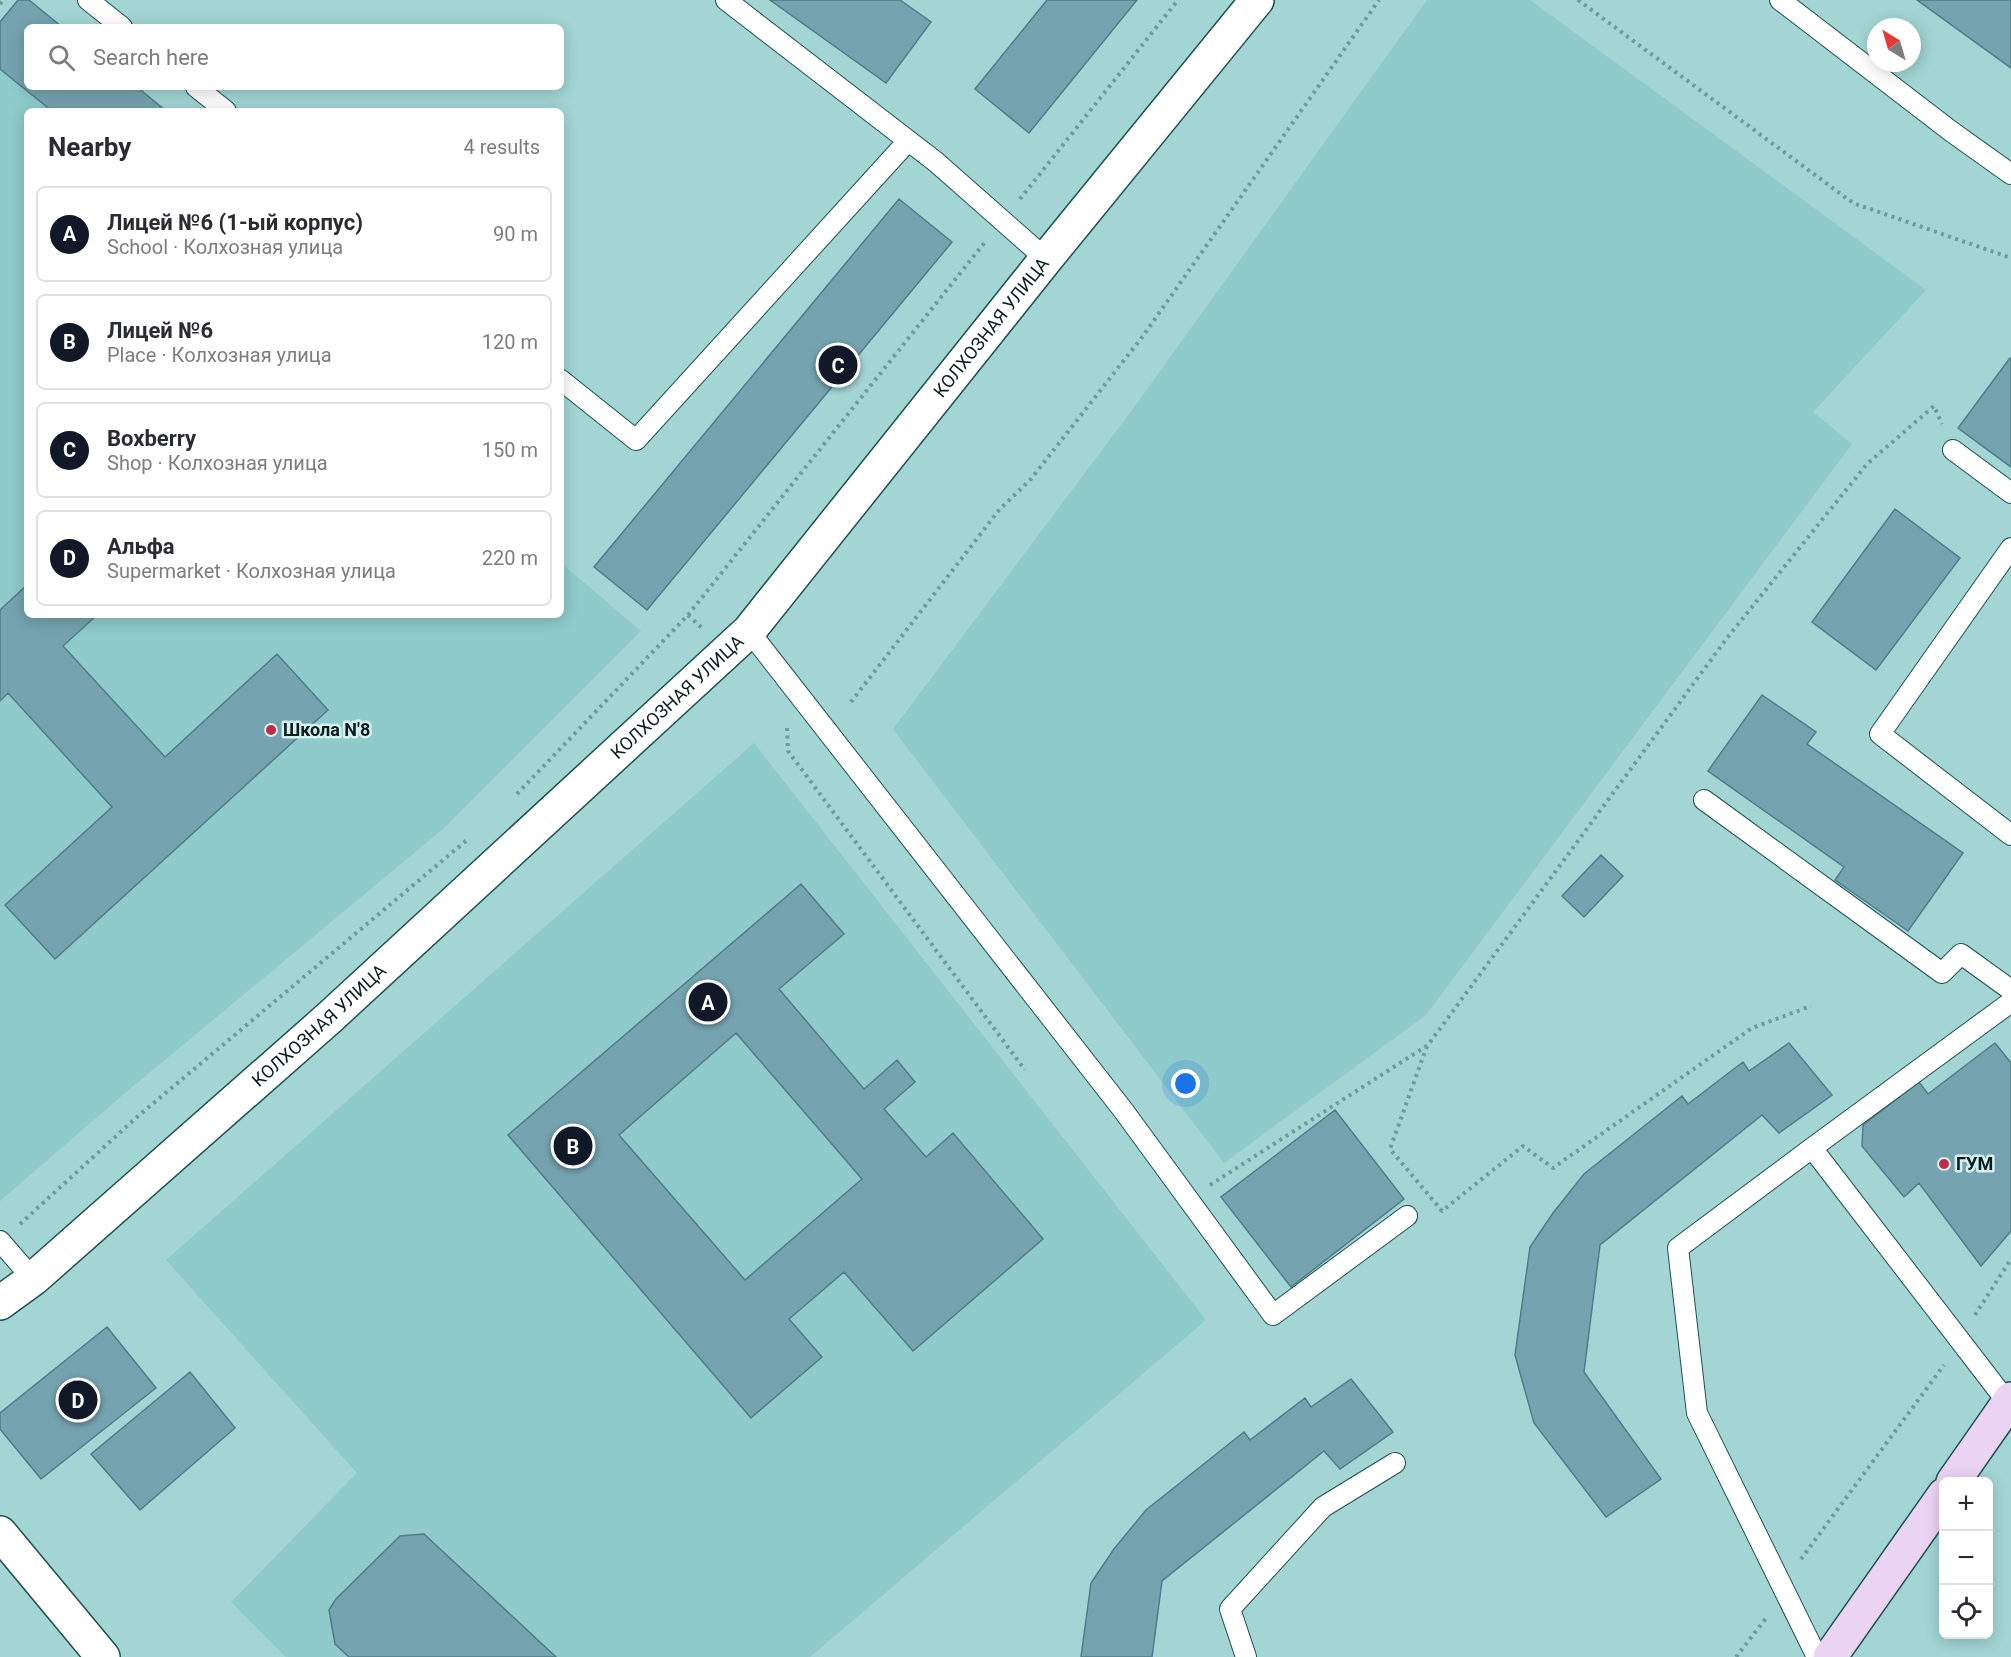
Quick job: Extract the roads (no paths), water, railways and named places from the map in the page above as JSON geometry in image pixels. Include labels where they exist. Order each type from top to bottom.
[{"type":"main road","points":[[1957,1477],[2010,1401]]},
{"type":"main road","points":[[1830,1657],[1939,1502]]},
{"type":"street","name":"КОЛХОЗНАЯ УЛИЦА","points":[[0,1303],[33,1279],[329,1018],[749,631],[1046,259],[1257,0]]},
{"type":"street","points":[[0,1533],[103,1657]]},
{"type":"lane","points":[[88,0],[118,24]]},
{"type":"lane","points":[[726,0],[908,141],[1046,259]]},
{"type":"lane","points":[[1780,0],[1952,132],[2011,174]]},
{"type":"lane","points":[[200,90],[222,108]]},
{"type":"lane","points":[[564,382],[636,440],[908,141]]},
{"type":"lane","points":[[1953,450],[2011,493]]},
{"type":"lane","points":[[2011,548],[1880,734],[2011,835]]},
{"type":"lane","points":[[749,631],[1116,1101],[1273,1315],[1407,1216]]},
{"type":"lane","points":[[1704,800],[1942,973],[1961,954],[2011,990]]},
{"type":"lane","points":[[1817,1657],[1697,1413],[1678,1248],[2011,1002]]},
{"type":"lane","points":[[1812,1148],[1959,1340],[2010,1401]]},
{"type":"lane","points":[[0,1241],[33,1279]]},
{"type":"lane","points":[[1246,1657],[1230,1609],[1323,1507],[1395,1463]]},
{"type":"place","name":"Boxberry","points":[[838,365]]},
{"type":"place","name":"Школа N'8","points":[[271,730]]},
{"type":"place","name":"Лицей №6 (1-ый корпус)","points":[[708,1002]]},
{"type":"place","name":"Лицей №6","points":[[573,1146]]},
{"type":"place","name":"ГУМ","points":[[1944,1164]]},
{"type":"place","name":"Альфа","points":[[78,1400]]}]
